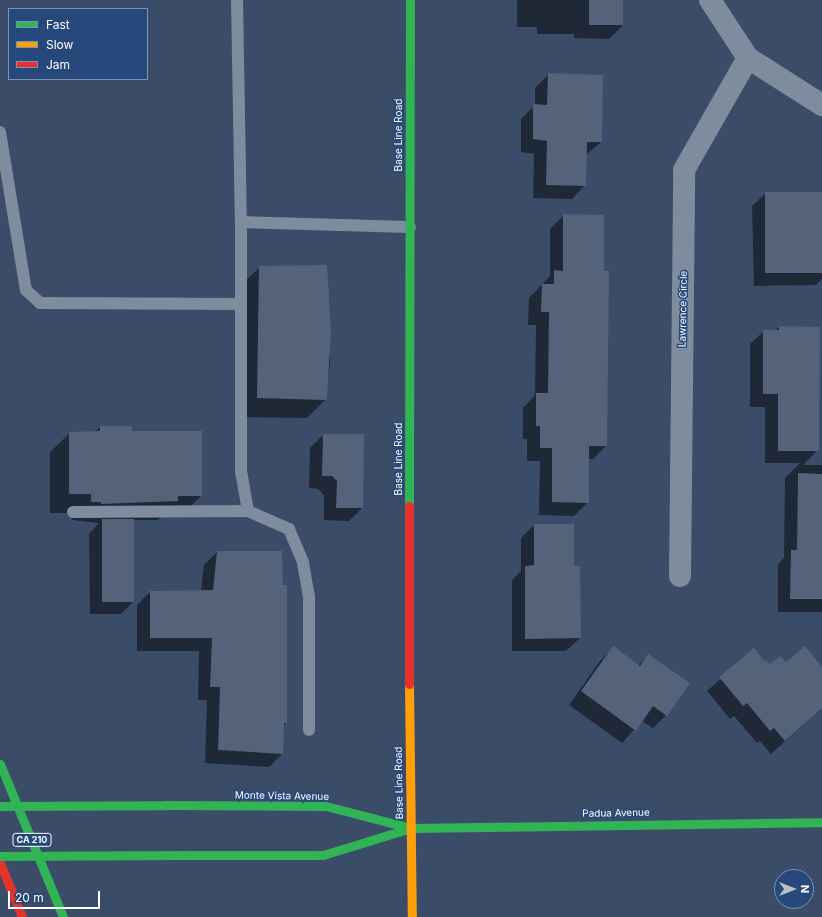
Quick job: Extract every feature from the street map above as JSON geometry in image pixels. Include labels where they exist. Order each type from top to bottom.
[{"type":"main road","name":"Base Line Road","points":[[410,0],[412,917]]},
{"type":"main road","name":"CA 210","points":[[0,764],[63,917]]},
{"type":"main road","name":"Monte Vista Avenue","points":[[0,806],[326,806],[411,828]]},
{"type":"main road","name":"Padua Avenue","points":[[411,828],[822,822]]},
{"type":"main road","points":[[0,856],[323,855],[411,828]]},
{"type":"main road","points":[[0,863],[22,917]]},
{"type":"street","points":[[710,0],[748,58],[822,105]]},
{"type":"street","name":"Lawrence Circle","points":[[680,576],[684,170],[748,58]]},
{"type":"lane","points":[[237,0],[241,222],[239,304],[241,470],[248,510]]},
{"type":"lane","points":[[0,132],[26,290],[40,303],[239,304]]},
{"type":"lane","points":[[241,222],[410,227]]},
{"type":"lane","points":[[73,512],[248,510],[289,529],[303,562],[309,596],[309,730]]},
{"type":"building","points":[[589,0],[623,0],[623,25],[589,25]]},
{"type":"building","points":[[548,73],[603,75],[602,142],[587,142],[586,186],[546,185],[547,141],[533,139],[533,104],[547,105]]},
{"type":"building","points":[[765,192],[822,192],[822,273],[765,273]]},
{"type":"building","points":[[563,214],[604,215],[604,271],[609,271],[607,446],[589,446],[589,503],[552,502],[552,448],[540,448],[540,426],[536,426],[536,393],[548,393],[549,312],[541,312],[542,284],[554,284],[554,270],[563,271]]},
{"type":"building","points":[[327,265],[331,330],[327,400],[257,398],[259,266]]},
{"type":"building","points":[[779,326],[820,327],[819,451],[778,451],[778,394],[763,394],[763,330],[779,330]]},
{"type":"building","points":[[100,426],[132,426],[132,431],[202,431],[202,496],[178,496],[178,501],[101,504],[101,502],[91,502],[91,494],[69,494],[69,432],[100,431]]},
{"type":"building","points":[[323,434],[364,434],[363,508],[336,508],[337,481],[332,476],[322,476]]},
{"type":"building","points":[[798,473],[822,474],[822,599],[790,599],[791,550],[797,550]]},
{"type":"building","points":[[102,519],[134,519],[134,602],[102,602]]},
{"type":"building","points":[[534,524],[574,524],[574,566],[580,566],[581,638],[525,639],[525,566],[534,565]]},
{"type":"building","points":[[217,551],[282,551],[283,585],[287,585],[287,723],[284,723],[283,754],[218,750],[220,687],[210,687],[212,638],[150,638],[150,591],[213,590]]},
{"type":"building","points":[[613,646],[640,666],[648,654],[690,683],[667,716],[653,706],[636,731],[581,691]]},
{"type":"building","points":[[805,646],[822,667],[822,708],[785,741],[774,728],[770,731],[747,703],[743,706],[719,677],[754,648],[764,661],[766,660],[770,664],[780,656],[786,662]]},
{"type":"traffic: fast","points":[[409,506],[410,0]]},
{"type":"traffic: fast","points":[[0,764],[63,917]]},
{"type":"traffic: fast","points":[[166,805],[326,806],[411,828]]},
{"type":"traffic: fast","points":[[0,806],[166,805]]},
{"type":"traffic: fast","points":[[411,828],[822,822]]},
{"type":"traffic: fast","points":[[181,855],[323,855],[411,828]]},
{"type":"traffic: fast","points":[[0,856],[181,855]]},
{"type":"traffic: slow","points":[[409,684],[412,917]]},
{"type":"traffic: jam","points":[[409,506],[409,684]]},
{"type":"traffic: jam","points":[[0,863],[22,917]]}]
